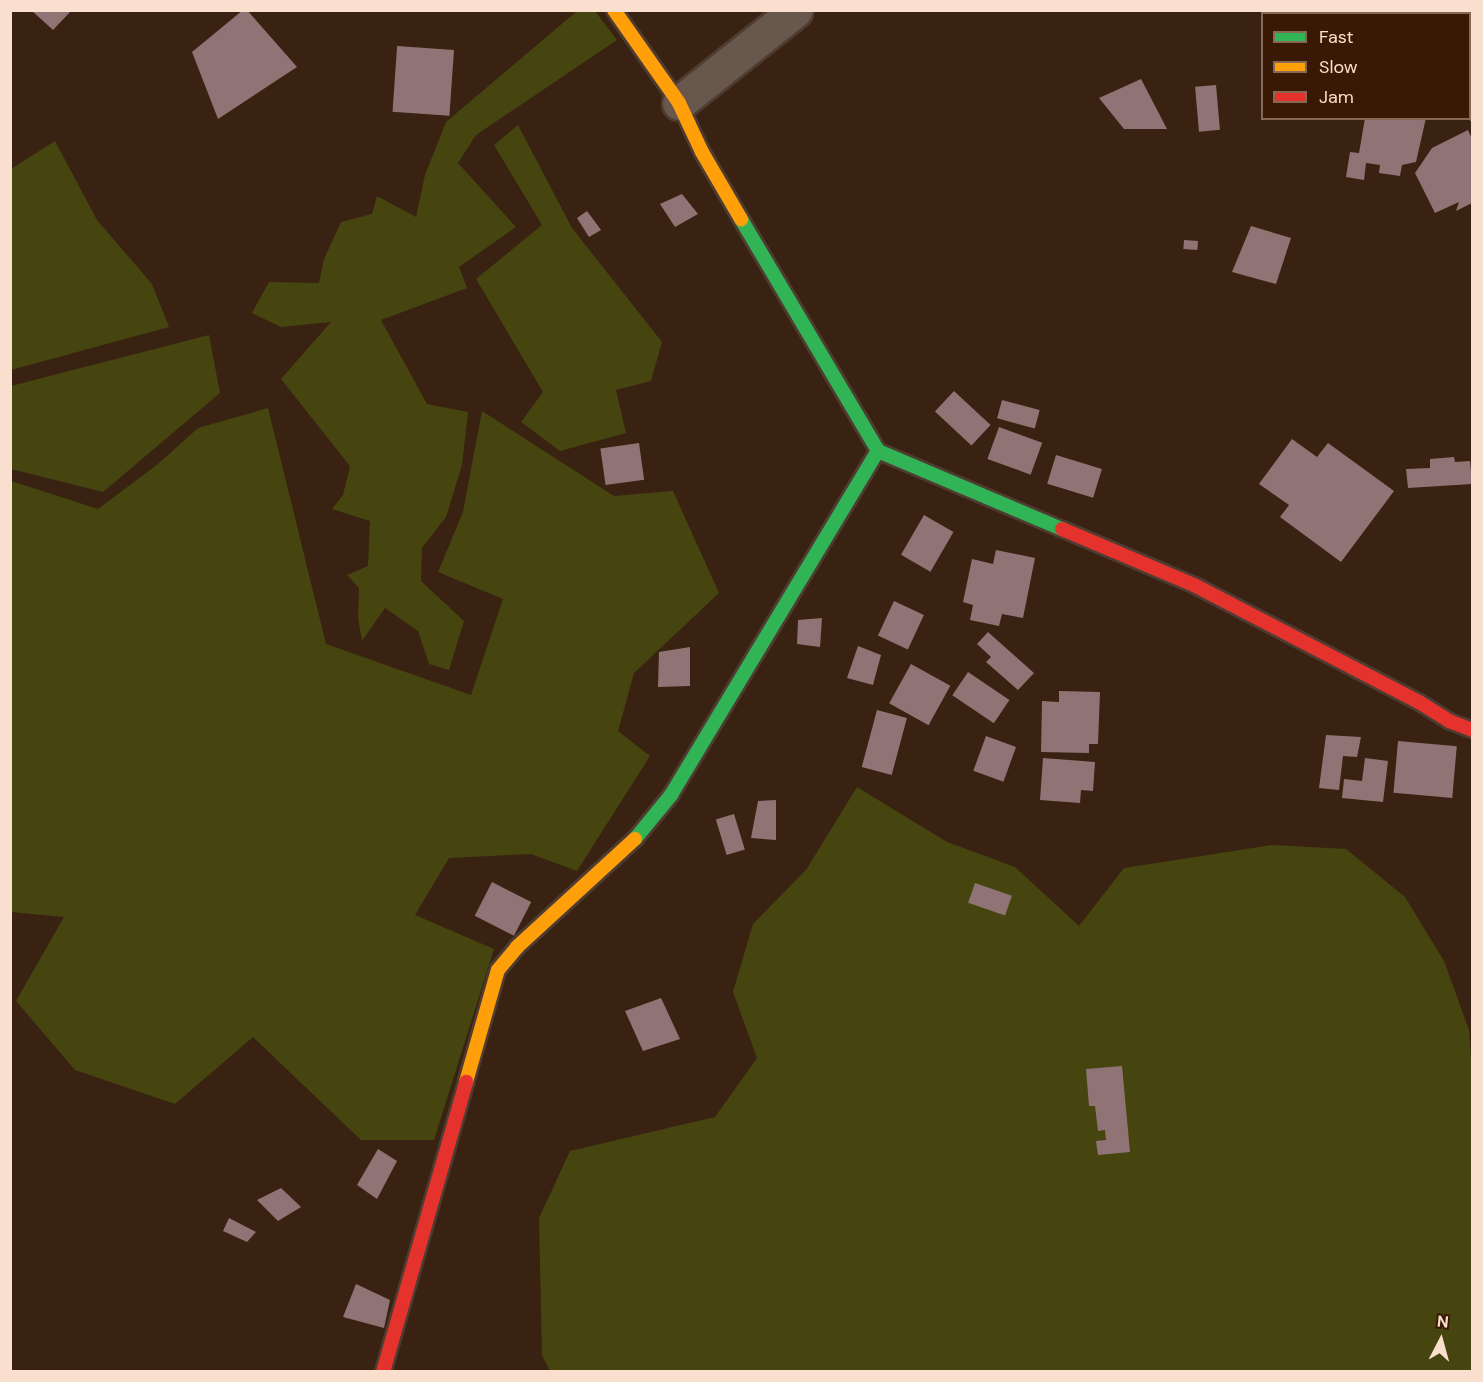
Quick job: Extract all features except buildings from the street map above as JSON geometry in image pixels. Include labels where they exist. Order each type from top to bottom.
[{"type":"street","points":[[614,10],[679,103],[702,152],[878,451],[1194,585],[1419,702],[1449,721],[1473,730]]},
{"type":"street","points":[[679,103],[796,10]]},
{"type":"street","points":[[383,1371],[498,970],[517,947],[641,834],[671,795],[878,451]]},
{"type":"shaded area","points":[[577,11],[595,11],[617,40],[476,135],[458,163],[516,227],[459,267],[467,288],[381,320],[427,404],[468,412],[462,465],[446,517],[422,548],[421,581],[464,621],[449,670],[429,664],[418,631],[385,608],[362,641],[358,618],[359,588],[347,575],[368,566],[370,521],[332,509],[343,495],[350,466],[281,379],[331,322],[281,327],[252,313],[269,282],[319,283],[324,259],[341,222],[372,214],[377,196],[416,217],[425,175],[446,122]]},
{"type":"shaded area","points":[[518,125],[572,228],[662,342],[651,381],[616,390],[626,433],[560,451],[521,422],[543,392],[476,279],[542,225],[494,145]]},
{"type":"shaded area","points":[[55,141],[97,220],[152,284],[169,327],[11,370],[11,169]]},
{"type":"shaded area","points":[[209,335],[220,393],[103,492],[11,469],[11,386]]},
{"type":"shaded area","points":[[268,408],[326,644],[471,695],[503,599],[438,572],[463,512],[482,411],[614,496],[673,491],[719,593],[634,673],[618,731],[650,756],[577,871],[531,854],[449,858],[415,915],[494,949],[434,1140],[361,1140],[253,1037],[175,1104],[75,1070],[16,1001],[64,917],[11,912],[11,481],[98,509],[158,464],[198,428]]},
{"type":"shaded area","points":[[857,787],[947,842],[1015,867],[1079,926],[1124,868],[1272,845],[1346,849],[1405,897],[1444,961],[1469,1030],[1472,1071],[1472,1371],[550,1371],[542,1355],[539,1218],[570,1151],[715,1117],[757,1058],[733,992],[753,924],[806,870]]},
{"type":"traffic: fast","points":[[741,219],[878,451],[1062,529]]},
{"type":"traffic: fast","points":[[635,839],[671,795],[878,451]]},
{"type":"traffic: slow","points":[[614,10],[679,103],[702,152],[741,219]]},
{"type":"traffic: slow","points":[[466,1082],[498,970],[517,947],[635,839]]},
{"type":"traffic: jam","points":[[1062,529],[1194,585],[1419,702],[1449,721],[1472,730]]},
{"type":"traffic: jam","points":[[383,1372],[466,1082]]}]
